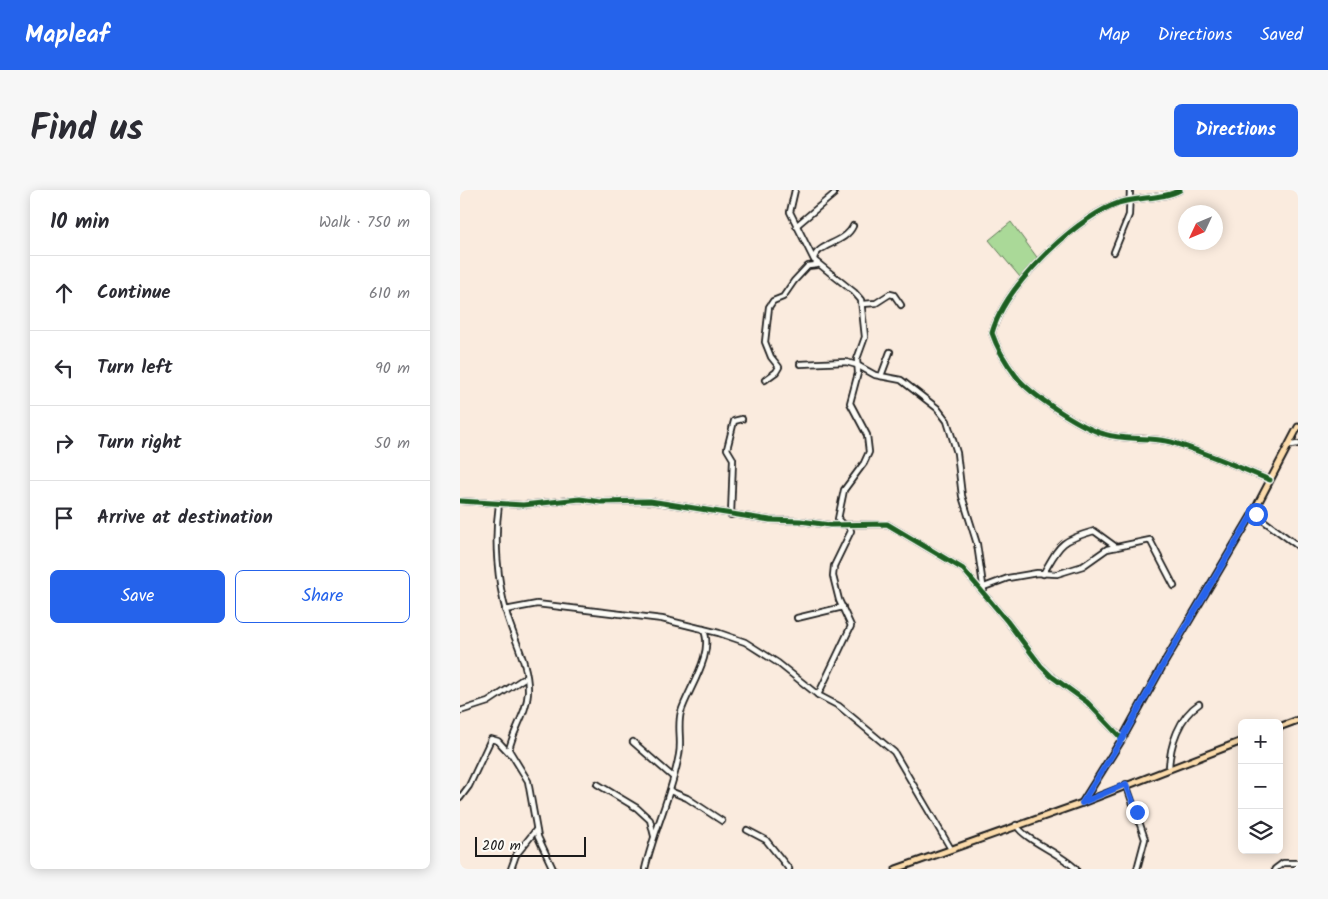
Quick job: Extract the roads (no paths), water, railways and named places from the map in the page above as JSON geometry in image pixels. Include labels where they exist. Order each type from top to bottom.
[{"type":"main road","points":[[1082,803],[1122,739],[1164,663],[1253,513],[1298,427]]},
{"type":"main road","points":[[1283,726],[1298,720]]},
{"type":"main road","points":[[896,869],[1082,803],[1126,784],[1238,742]]},
{"type":"street","points":[[795,190],[790,212],[796,226],[814,260],[854,292],[862,304],[865,337],[858,354],[858,373],[850,403],[867,435],[869,444],[868,456],[844,490],[838,519],[846,524],[851,531],[833,572],[843,607],[850,622],[850,630],[818,695]]},
{"type":"street","points":[[1114,252],[1126,226],[1131,199],[1130,190]]},
{"type":"street","points":[[1180,190],[1169,194],[1131,199],[1113,205],[1093,216],[1066,236],[1019,282],[992,333],[1000,351],[1016,377],[1032,391],[1092,430],[1109,436],[1154,438],[1173,443],[1270,480]]},
{"type":"street","points":[[796,226],[834,194]]},
{"type":"street","points":[[814,260],[818,251],[846,236],[852,226]]},
{"type":"street","points":[[765,380],[776,372],[779,367],[771,357],[765,342],[769,307],[773,301],[783,297],[808,266],[819,265]]},
{"type":"street","points":[[862,304],[876,303],[890,294],[894,295],[900,305]]},
{"type":"street","points":[[882,376],[890,352]]},
{"type":"street","points":[[800,364],[846,362],[857,365],[875,375],[901,380],[917,390],[937,408],[947,421],[957,453],[962,496],[977,544],[984,594]]},
{"type":"street","points":[[731,516],[733,459],[727,449],[734,421],[742,420]]},
{"type":"street","points":[[1290,445],[1298,444]]},
{"type":"street","points":[[460,501],[499,504],[540,504],[580,499],[601,502],[650,501],[731,516],[846,524],[881,523],[896,529],[963,569],[1041,666],[1051,676],[1087,702],[1122,739]]},
{"type":"street","points":[[499,504],[498,547],[500,581],[505,610],[522,652],[528,692],[523,713],[510,744],[510,754]]},
{"type":"street","points":[[1253,513],[1298,546]]},
{"type":"street","points":[[1043,574],[1056,549],[1080,535],[1094,531],[1116,546]]},
{"type":"street","points":[[984,587],[1008,578],[1037,573],[1057,574],[1083,566],[1093,557],[1116,546],[1150,540],[1174,586]]},
{"type":"street","points":[[505,610],[537,604],[662,619],[736,639],[760,651],[818,695],[839,706],[894,752],[950,849]]},
{"type":"street","points":[[797,618],[843,607]]},
{"type":"street","points":[[645,869],[670,791],[680,752],[681,713],[698,673],[706,640],[703,629]]},
{"type":"street","points":[[460,711],[488,702],[526,677]]},
{"type":"street","points":[[1169,768],[1172,750],[1182,721],[1192,708],[1199,704]]},
{"type":"street","points":[[460,798],[469,786],[492,740],[498,741],[510,754],[528,781],[536,830],[553,869]]},
{"type":"street","points":[[633,742],[673,777]]},
{"type":"street","points":[[598,784],[637,808],[650,820],[654,837]]},
{"type":"street","points":[[1126,784],[1146,839],[1137,869]]},
{"type":"street","points":[[670,791],[687,798],[722,821]]},
{"type":"street","points":[[1016,825],[1023,833],[1061,856],[1076,869]]},
{"type":"street","points":[[511,869],[516,854],[536,830]]},
{"type":"street","points":[[747,830],[766,840],[789,869]]},
{"type":"street","points":[[1275,869],[1283,863],[1298,863]]}]
